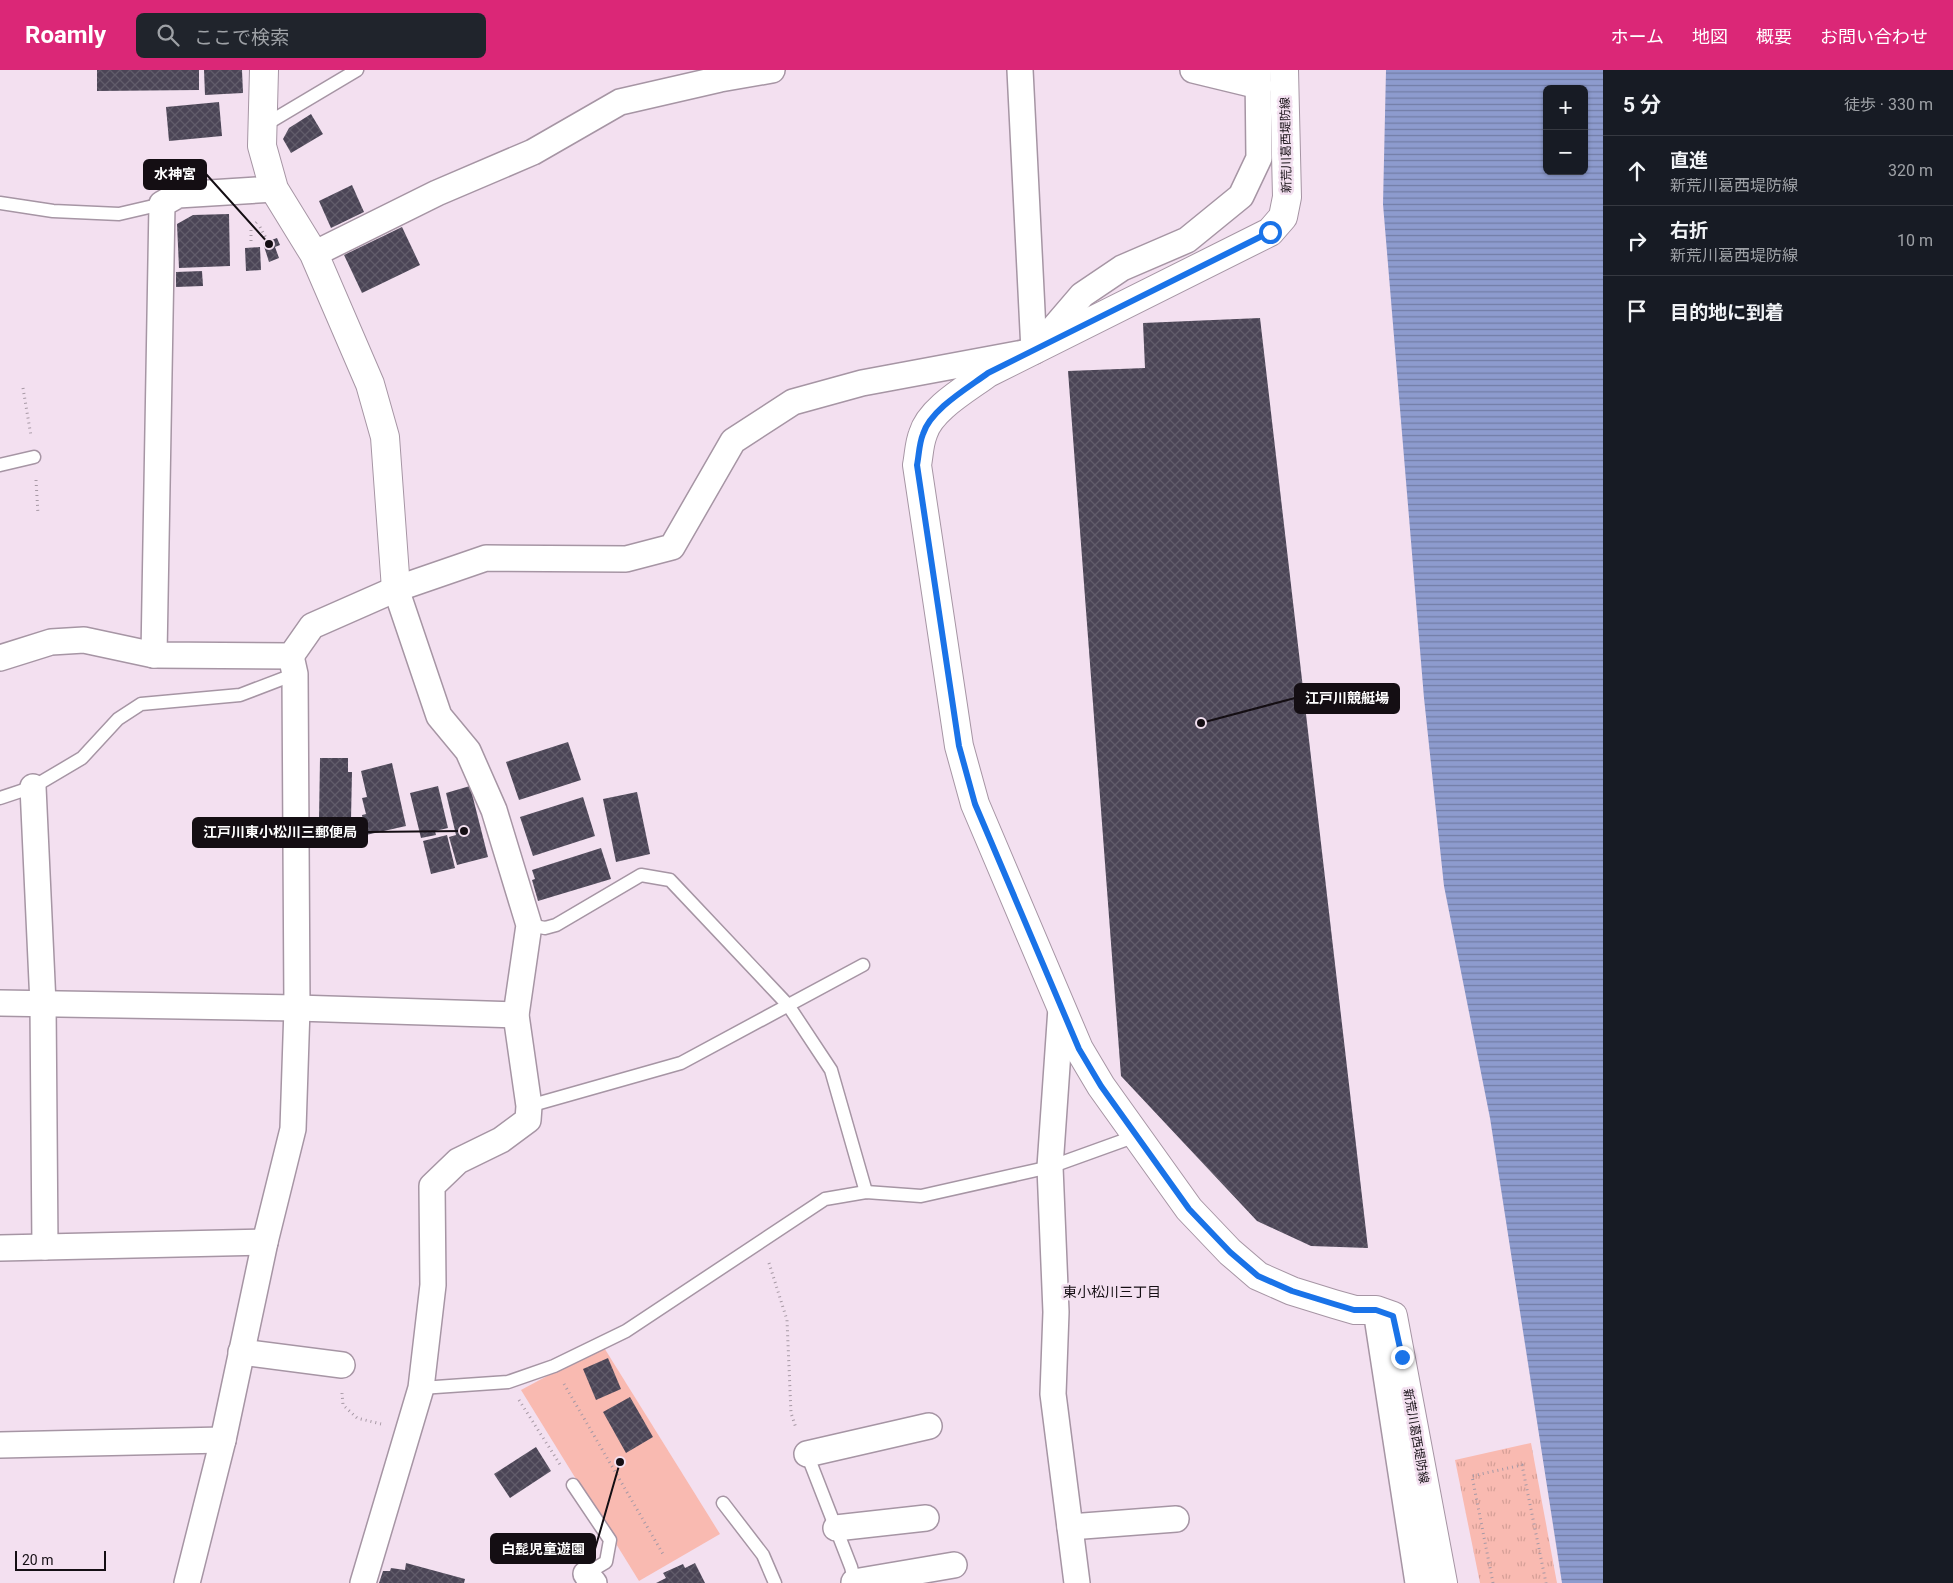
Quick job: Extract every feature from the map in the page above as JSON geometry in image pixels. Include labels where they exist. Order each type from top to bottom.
[{"type":"main road","points":[[264,70],[262,146],[274,189],[314,254],[370,384],[385,436],[396,589]]},
{"type":"main road","name":"新荒川葛西堤防線","points":[[1284,70],[1287,197],[1283,217],[1270,232],[988,373],[947,403],[932,418],[923,433],[917,465],[959,746],[975,804],[1079,1049],[1101,1086],[1189,1209],[1230,1252],[1258,1276],[1292,1291],[1354,1310],[1376,1310],[1393,1316],[1443,1583]]},
{"type":"street","points":[[314,254],[437,193],[533,152],[620,102],[718,75],[772,70]]},
{"type":"street","points":[[1020,70],[1034,351]]},
{"type":"street","points":[[187,1583],[223,1440],[265,1242],[293,1129],[297,1008],[293,665],[312,626],[396,589],[486,558],[626,559],[672,546],[733,441],[793,402],[862,383],[1034,351],[1082,294],[1122,268],[1186,240],[1241,196],[1259,158],[1259,78],[1193,70]]},
{"type":"street","points":[[154,655],[162,204],[178,195],[274,189]]},
{"type":"street","points":[[363,1583],[421,1388],[432,1285],[432,1186],[458,1161],[501,1140],[528,1120],[529,1106],[516,1015],[529,926],[494,810],[468,751],[439,716],[396,589]]},
{"type":"street","points":[[0,658],[51,642],[84,640],[154,655],[293,665]]},
{"type":"street","points":[[34,787],[43,1004],[45,1247]]},
{"type":"street","points":[[0,1003],[297,1008],[516,1015]]},
{"type":"street","points":[[1061,1008],[1050,1167],[1056,1312],[1053,1394],[1077,1583]]},
{"type":"street","points":[[0,1248],[265,1242]]},
{"type":"street","points":[[1376,1310],[1418,1583]]},
{"type":"street","points":[[241,1352],[342,1365]]},
{"type":"street","points":[[807,1454],[929,1426]]},
{"type":"street","points":[[0,1445],[223,1440]]},
{"type":"street","points":[[836,1528],[926,1518]]},
{"type":"street","points":[[1070,1527],[1176,1519]]},
{"type":"street","points":[[854,1582],[954,1566]]},
{"type":"lane","points":[[263,126],[357,70]]},
{"type":"lane","points":[[0,203],[53,211],[119,214],[162,204]]},
{"type":"lane","points":[[0,465],[34,457]]},
{"type":"lane","points":[[0,798],[34,787],[82,758],[118,719],[141,704],[240,694],[293,665]]},
{"type":"lane","points":[[529,926],[545,928],[556,925],[640,875],[670,880],[788,1005],[832,1070],[866,1192]]},
{"type":"lane","points":[[529,1106],[681,1063],[863,965]]},
{"type":"lane","points":[[421,1388],[508,1382],[554,1366],[626,1331],[825,1199],[866,1192],[921,1196],[1050,1167],[1136,1136]]},
{"type":"lane","points":[[807,1454],[851,1567],[854,1582]]},
{"type":"lane","points":[[573,1485],[610,1540],[606,1562],[590,1578]]},
{"type":"lane","points":[[724,1502],[763,1555],[775,1583]]},
{"type":"path","points":[[251,242],[251,228],[257,222]]},
{"type":"path","points":[[762,1241],[787,1320],[791,1413],[807,1454]]},
{"type":"path","points":[[342,1365],[343,1405],[356,1418],[408,1430]]},
{"type":"path","points":[[554,1366],[663,1554]]},
{"type":"path","points":[[508,1382],[573,1485]]},
{"type":"path","points":[[1493,1583],[1472,1476],[1522,1465],[1546,1583]]},
{"type":"green space","points":[[603,1346],[720,1534],[639,1581],[521,1390]]},
{"type":"green space","points":[[1531,1443],[1557,1583],[1480,1583],[1455,1460]]},
{"type":"water","points":[[1386,70],[1603,70],[1603,1583],[1562,1583],[1490,1118],[1444,886],[1424,698],[1383,204]]},
{"type":"building","points":[[97,70],[199,70],[199,90],[97,91]]},
{"type":"building","points":[[204,70],[242,70],[243,93],[205,95]]},
{"type":"building","points":[[219,102],[222,136],[169,141],[166,107]]},
{"type":"building","points":[[311,114],[323,134],[291,153],[283,139],[289,128]]},
{"type":"building","points":[[352,185],[364,212],[331,228],[319,201]]},
{"type":"building","points":[[229,214],[230,266],[179,268],[177,224],[193,215]]},
{"type":"building","points":[[402,227],[420,265],[362,293],[344,255]]},
{"type":"building","points":[[277,238],[280,245],[275,247],[279,258],[269,262],[263,243]]},
{"type":"building","points":[[260,247],[261,270],[246,271],[245,248]]},
{"type":"building","points":[[202,271],[203,286],[176,287],[176,272]]},
{"type":"building","points":[[1260,318],[1368,1248],[1311,1246],[1257,1221],[1121,1076],[1068,371],[1145,368],[1143,323]]},
{"type":"building","points":[[568,742],[581,780],[519,800],[506,762]]},
{"type":"building","points":[[320,758],[348,758],[348,772],[352,772],[351,820],[319,820]]},
{"type":"building","points":[[392,763],[406,826],[366,835],[362,815],[366,814],[362,798],[367,797],[361,771]]},
{"type":"building","points":[[438,786],[448,828],[435,831],[436,835],[421,838],[410,793]]},
{"type":"building","points":[[470,786],[488,857],[457,865],[449,837],[456,835],[446,793]]},
{"type":"building","points":[[637,792],[650,854],[616,862],[603,799]]},
{"type":"building","points":[[583,797],[595,836],[533,856],[520,817]]},
{"type":"building","points":[[447,835],[455,868],[431,874],[423,841]]},
{"type":"building","points":[[601,848],[611,879],[538,901],[532,880],[535,879],[532,870]]},
{"type":"building","points":[[608,1358],[621,1389],[596,1400],[583,1369]]},
{"type":"building","points":[[630,1397],[653,1437],[626,1453],[603,1412]]},
{"type":"building","points":[[536,1447],[551,1471],[510,1498],[494,1474]]},
{"type":"building","points":[[406,1563],[465,1579],[464,1583],[379,1583],[383,1571],[390,1571],[391,1568],[405,1570]]},
{"type":"building","points":[[695,1563],[705,1583],[656,1583],[666,1578],[663,1573],[683,1564],[685,1568]]},
{"type":"place","name":"水神宮","points":[[269,244]]},
{"type":"place","name":"江戸川競艇場","points":[[1201,723]]},
{"type":"place","name":"江戸川東小松川三郵便局","points":[[464,831]]},
{"type":"place","name":"白髭児童遊園","points":[[620,1462]]},
{"type":"district","name":"東小松川三丁目","points":[[1112,1292]]},
{"type":"route","points":[[1270,232],[988,373],[947,403],[932,418],[923,433],[917,465],[959,746],[975,804],[1079,1049],[1101,1086],[1189,1209],[1230,1252],[1258,1276],[1292,1291],[1354,1310],[1376,1310],[1393,1316],[1402,1357]]}]
